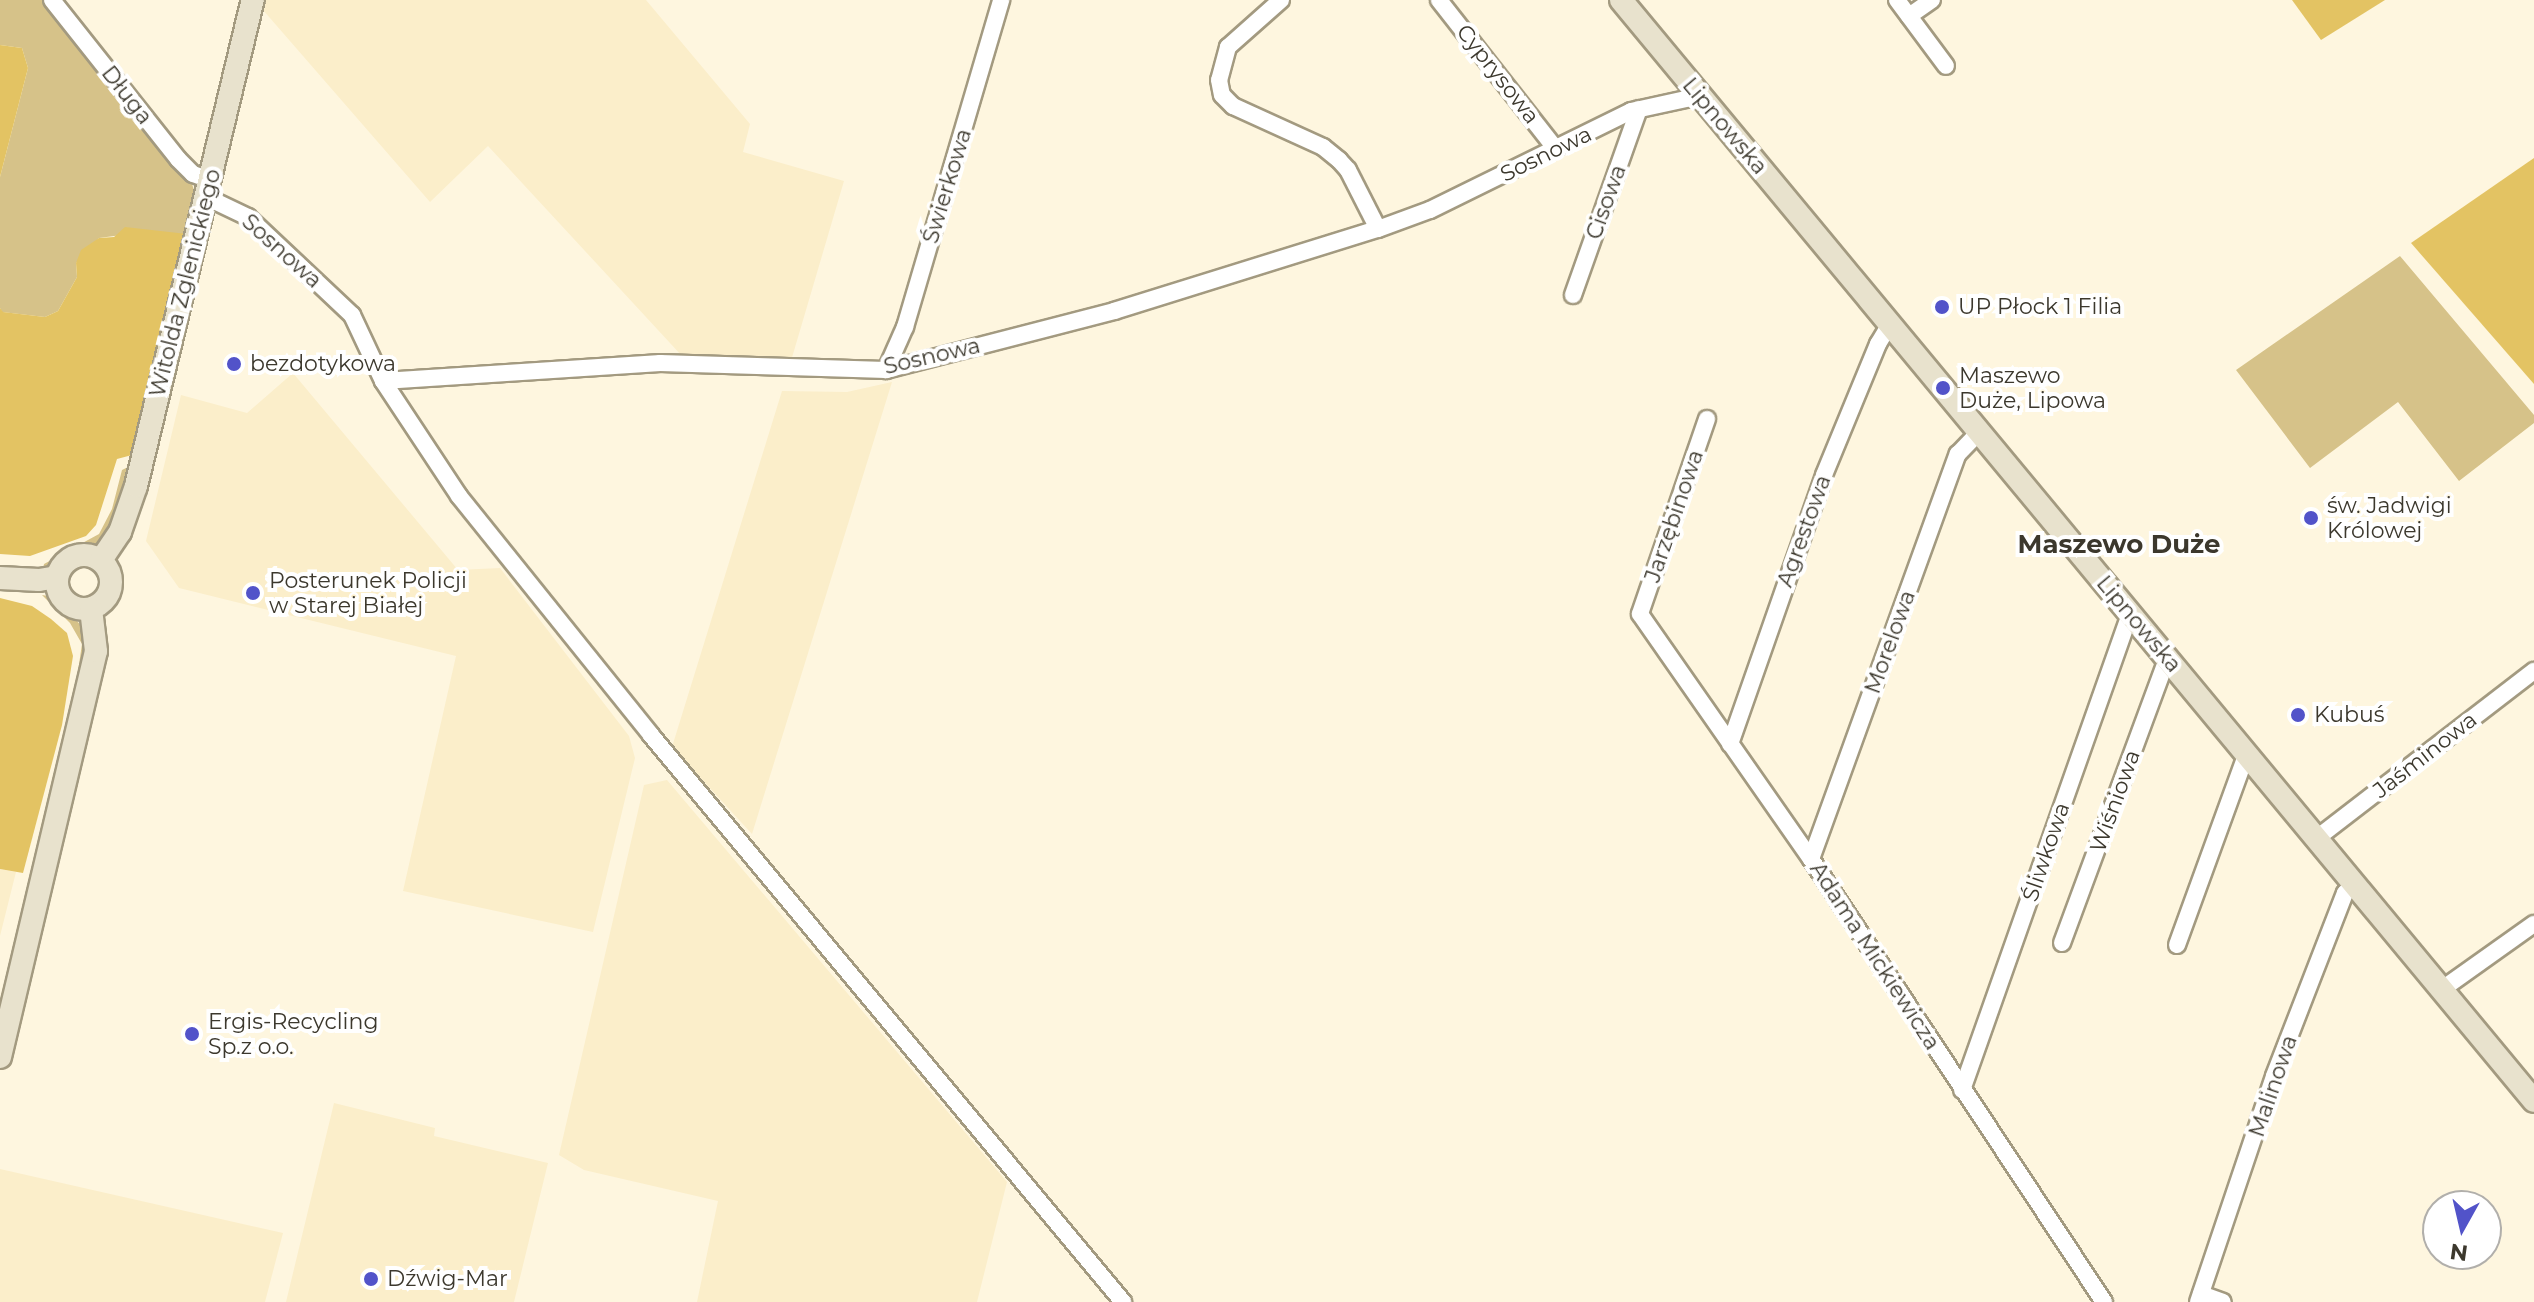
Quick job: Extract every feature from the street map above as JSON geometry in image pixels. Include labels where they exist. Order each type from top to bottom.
[{"type":"main road","name":"Witolda Zglenickiego","points":[[101,560],[120,532],[136,486],[253,0]]},
{"type":"main road","name":"Lipnowska","points":[[1621,0],[2534,1101]]},
{"type":"main road","points":[[78,555],[101,560],[112,577],[108,597],[91,609],[75,608],[63,599],[57,577],[65,563],[78,555]]},
{"type":"main road","points":[[0,578],[39,580],[57,577]]},
{"type":"main road","points":[[0,1057],[96,651],[91,609]]},
{"type":"street","name":"Długa","points":[[52,0],[178,159],[208,189]]},
{"type":"street","name":"Świerkowa","points":[[886,370],[905,327],[1001,0]]},
{"type":"street","points":[[1281,0],[1228,47],[1219,80],[1222,95],[1233,106],[1323,147],[1339,160],[1356,183],[1378,229]]},
{"type":"street","name":"Cyprysowa","points":[[1439,0],[1556,149]]},
{"type":"street","points":[[1897,0],[1946,66]]},
{"type":"street","points":[[1909,16],[1932,0]]},
{"type":"street","name":"Sosnowa","points":[[208,189],[264,229],[352,315],[383,381],[660,363],[886,370],[1114,311],[1378,229],[1430,210],[1639,109],[1700,96]]},
{"type":"street","name":"Cisowa","points":[[1573,295],[1639,109]]},
{"type":"street","name":"Agrestowa","points":[[1730,744],[1763,641],[1824,475],[1878,344],[1890,324]]},
{"type":"street","points":[[383,381],[459,496],[553,614],[1123,1302]]},
{"type":"street","name":"Jarzębinowa","points":[[1640,614],[1707,419]]},
{"type":"street","name":"Morelowa","points":[[1811,859],[1958,454],[1979,432]]},
{"type":"street","name":"Adama Mickiewicza","points":[[1640,614],[1811,859],[2104,1302]]},
{"type":"street","name":"Śliwkowa","points":[[1962,1090],[2130,614]]},
{"type":"street","name":"Wiśniowa","points":[[2062,943],[2167,659]]},
{"type":"street","name":"Jaśminowa","points":[[2317,838],[2534,671]]},
{"type":"street","points":[[2177,945],[2246,755]]},
{"type":"street","name":"Malinowa","points":[[2223,1302],[2200,1298],[2274,1076],[2345,893],[2354,884]]},
{"type":"street","points":[[2441,990],[2534,924]]},
{"type":"shaded area","points":[[0,0],[45,0],[179,173],[192,184],[196,196],[189,235],[152,231],[99,238],[76,263],[77,277],[58,311],[45,317],[2,312],[0,308],[0,177],[28,68],[22,48],[0,45]]},
{"type":"shaded area","points":[[266,0],[646,0],[750,124],[743,152],[844,181],[791,361],[682,356],[488,146],[430,202],[263,10]]},
{"type":"shaded area","points":[[2292,0],[2385,0],[2321,40]]},
{"type":"shaded area","points":[[0,45],[22,48],[28,68],[0,177]]},
{"type":"shaded area","points":[[2534,158],[2534,384],[2411,243]]},
{"type":"shaded area","points":[[125,227],[187,234],[132,455],[117,459],[96,525],[86,536],[30,556],[0,554],[0,308],[3,312],[45,317],[58,311],[77,277],[76,263],[81,250],[99,238],[114,237]]},
{"type":"shaded area","points":[[2400,256],[2534,415],[2534,423],[2459,481],[2398,402],[2310,468],[2236,370]]},
{"type":"shaded area","points":[[293,373],[458,570],[500,568],[629,736],[635,758],[593,932],[403,891],[456,656],[179,588],[146,541],[181,395],[247,413]]},
{"type":"shaded area","points":[[892,382],[752,834],[672,747],[782,391],[847,392]]},
{"type":"shaded area","points":[[132,465],[117,511],[95,546],[72,551],[43,570],[44,564],[99,534],[112,509],[122,470]]},
{"type":"shaded area","points":[[42,595],[54,597],[85,631],[83,667],[73,705],[82,644],[70,623]]},
{"type":"shaded area","points":[[0,598],[32,606],[51,619],[67,633],[73,656],[62,725],[23,873],[0,869]]},
{"type":"shaded area","points":[[667,780],[1007,1182],[977,1302],[697,1302],[718,1201],[584,1170],[559,1155],[644,785]]},
{"type":"shaded area","points":[[0,869],[16,872],[0,936]]},
{"type":"shaded area","name":"Dźwig-Mar","points":[[334,1103],[435,1128],[434,1136],[548,1163],[514,1302],[286,1302]]},
{"type":"shaded area","points":[[0,1169],[283,1233],[265,1302],[0,1302]]},
{"type":"place","name":"UP Płock 1 Filia","points":[[1942,307]]},
{"type":"place","name":"bezdotykowa","points":[[234,364]]},
{"type":"place","name":"Maszewo Duże, Lipowa","points":[[1943,388]]},
{"type":"place","name":"św. Jadwigi Królowej","points":[[2311,518]]},
{"type":"place","name":"Posterunek Policji w Starej Białej","points":[[253,593]]},
{"type":"place","name":"Kubuś","points":[[2298,715]]},
{"type":"place","name":"Ergis-Recycling Sp.z o.o.","points":[[192,1034]]},
{"type":"place","name":"Dźwig-Mar","points":[[371,1279]]},
{"type":"district","name":"Maszewo Duże","points":[[2119,545]]}]
